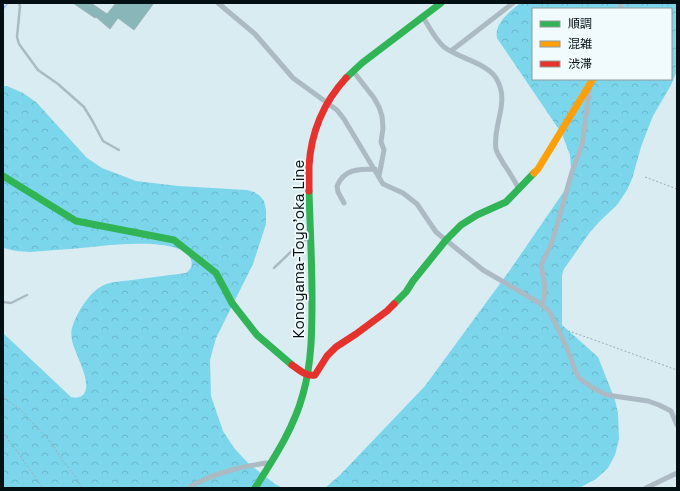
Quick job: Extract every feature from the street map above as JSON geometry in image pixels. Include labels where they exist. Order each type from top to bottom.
[{"type":"street","points":[[218,3],[255,34],[293,78],[337,110],[383,184],[403,193],[417,204],[436,232],[483,270],[528,295],[550,313],[567,348],[579,378],[593,388],[607,395],[659,404],[671,411],[677,424]]},
{"type":"street","points":[[451,51],[512,3]]},
{"type":"street","name":"Konoyama-Toyo'oka Line","points":[[255,488],[284,442],[301,403],[308,375],[312,349],[309,180],[310,156],[314,134],[328,103],[353,71],[422,17],[436,4]]},
{"type":"street","points":[[422,17],[435,37],[444,46],[487,69],[495,76],[501,87],[502,101],[495,140],[497,151],[519,189]]},
{"type":"street","points":[[353,71],[374,98],[382,116],[383,128],[381,142],[384,150],[378,176]]},
{"type":"street","points":[[3,176],[76,221],[174,240],[216,273],[232,303],[257,335],[290,364],[308,375],[313,376],[327,356],[336,347],[387,311],[406,292],[446,240],[461,225],[477,215],[506,202],[538,169],[592,82]]},
{"type":"street","points":[[542,305],[545,286],[541,264],[553,239],[572,172],[582,145],[592,82]]},
{"type":"street","points":[[344,203],[336,186],[343,176],[359,169],[375,169]]},
{"type":"street","points":[[189,488],[210,478],[236,469],[266,463],[271,464]]},
{"type":"street","points":[[646,488],[677,473]]},
{"type":"lane","points":[[19,3],[17,37],[19,44],[38,70],[58,84],[84,107],[94,122],[103,141],[119,150]]},
{"type":"lane","points":[[274,268],[302,241],[310,239]]},
{"type":"lane","points":[[3,302],[11,303],[28,295]]},
{"type":"path","points":[[645,177],[677,189]]},
{"type":"path","points":[[567,348],[570,345],[569,332],[677,370]]},
{"type":"path","points":[[3,396],[6,400],[21,410],[53,445],[82,488]]},
{"type":"path","points":[[3,434],[43,488]]},
{"type":"green space","points":[[520,3],[677,3],[677,71],[671,85],[653,116],[641,147],[632,179],[617,205],[590,232],[564,269],[562,275],[562,325],[598,357],[615,400],[618,413],[619,439],[615,455],[608,468],[596,479],[579,488],[325,488],[340,475],[425,386],[510,270],[567,187],[571,167],[570,155],[562,134],[497,38],[498,27],[508,14]]},
{"type":"green space","points":[[3,86],[7,86],[23,93],[36,102],[87,158],[102,168],[136,181],[178,186],[247,190],[254,192],[264,201],[266,210],[266,224],[253,264],[216,338],[210,360],[211,396],[223,431],[234,448],[249,464],[275,484],[283,488],[3,488],[3,333],[71,397],[80,397],[86,390],[85,376],[73,346],[71,332],[78,314],[88,298],[97,289],[105,285],[116,282],[186,273],[192,264],[185,252],[174,247],[159,245],[124,244],[30,252],[3,248]]},
{"type":"building","points":[[73,3],[91,3],[107,14],[116,3],[154,3],[134,30],[118,18],[110,29],[96,17],[95,18]]},
{"type":"waterway","points":[[3,9],[8,3]]},
{"type":"traffic: fast","points":[[346,78],[362,63],[441,3]]},
{"type":"traffic: fast","points":[[394,304],[406,292],[446,240],[461,225],[477,215],[506,202],[534,173]]},
{"type":"traffic: fast","points":[[3,176],[76,221],[174,240],[216,273],[232,303],[257,335],[292,365]]},
{"type":"traffic: fast","points":[[255,488],[289,431],[299,407],[306,382],[311,346],[312,309],[309,191]]},
{"type":"traffic: slow","points":[[534,173],[538,169],[592,80]]},
{"type":"traffic: jam","points":[[309,191],[310,154],[316,130],[331,97],[346,78]]},
{"type":"traffic: jam","points":[[292,365],[306,374],[315,375],[327,356],[336,347],[356,334],[394,304]]}]
